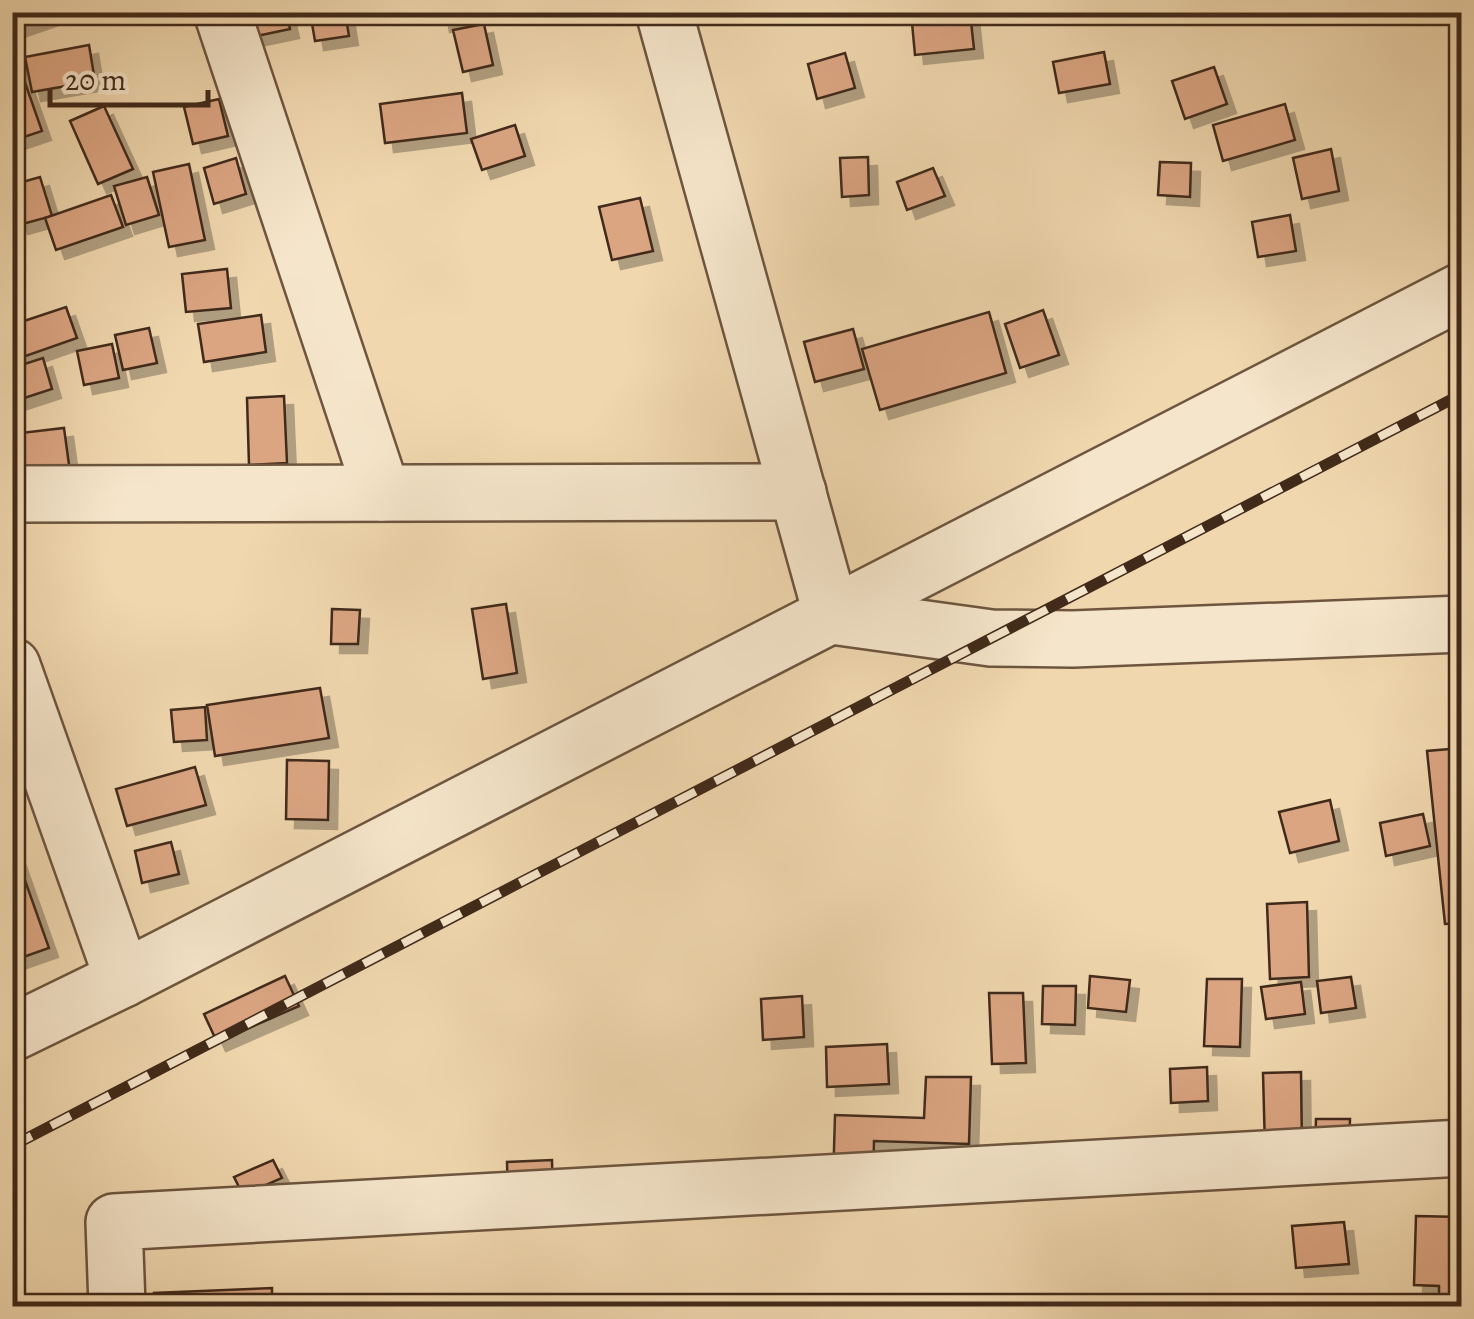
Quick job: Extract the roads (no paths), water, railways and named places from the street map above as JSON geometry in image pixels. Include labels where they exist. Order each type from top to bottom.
[{"type":"street","points":[[222,12],[382,493]]},
{"type":"street","points":[[664,12],[832,616]]},
{"type":"street","points":[[12,1033],[1462,292]]},
{"type":"street","points":[[12,494],[798,492]]},
{"type":"street","points":[[832,616],[1024,639],[1462,624]]},
{"type":"street","points":[[12,666],[124,978]]},
{"type":"street","points":[[117,1306],[114,1222],[1462,1148]]},
{"type":"railway","points":[[12,1146],[1462,394]]}]
